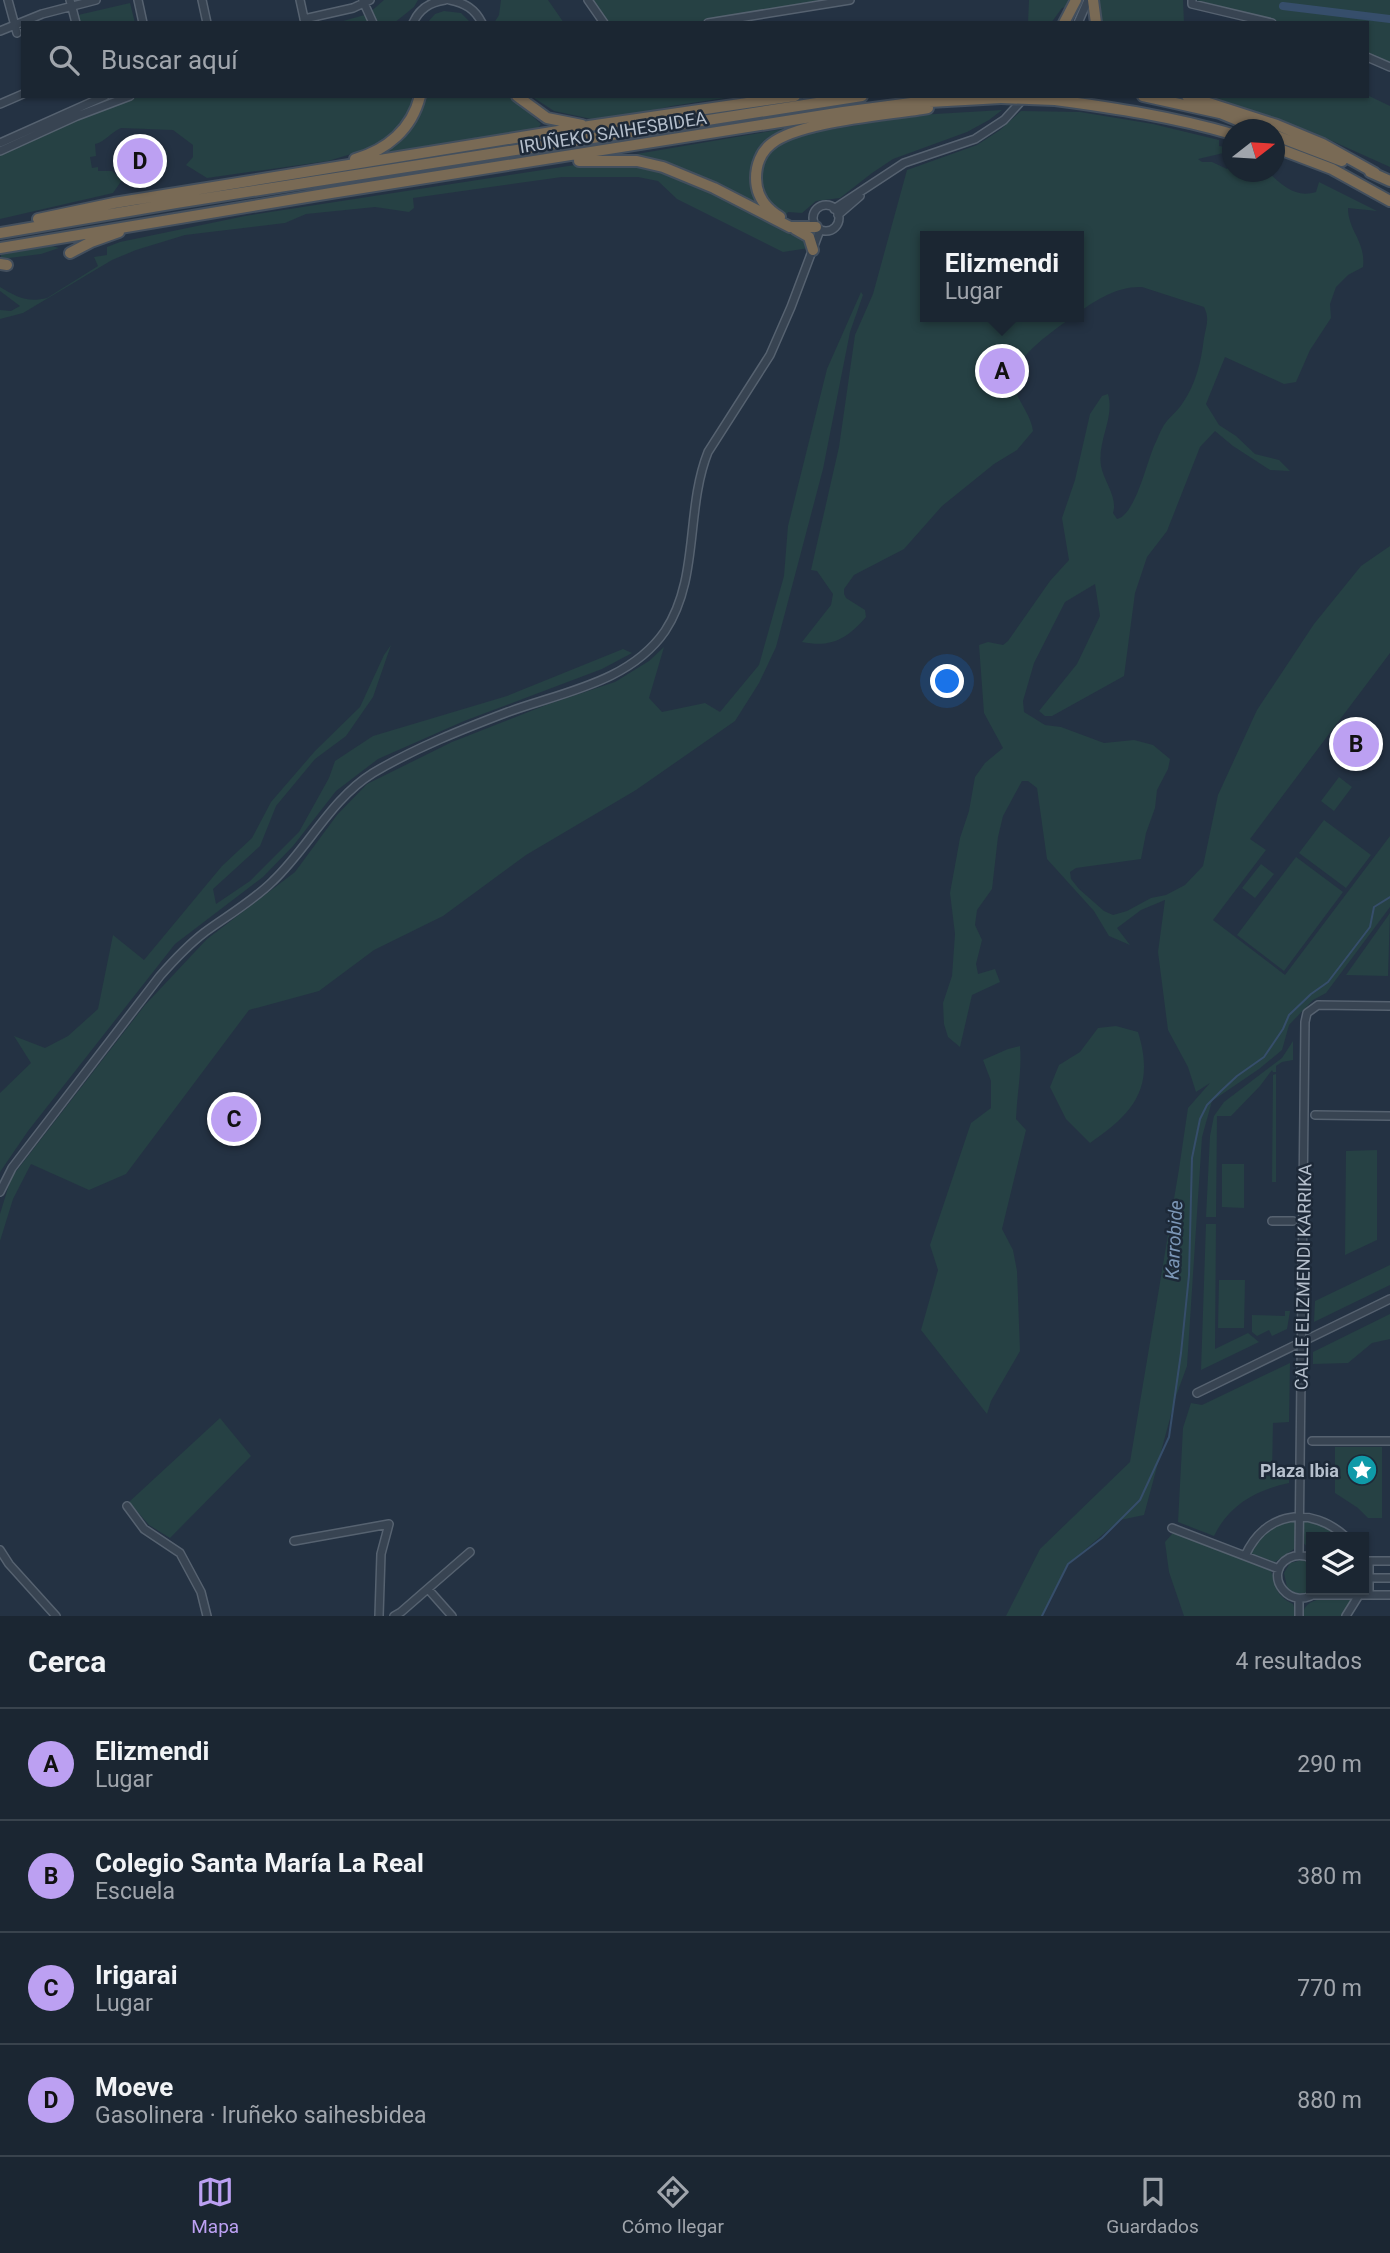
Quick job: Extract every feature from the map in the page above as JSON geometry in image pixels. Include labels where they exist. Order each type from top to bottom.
[{"type":"highway","points":[[1065,21],[1076,0]]},
{"type":"highway","points":[[1088,0],[1095,21]]},
{"type":"highway","points":[[317,170],[367,156],[384,148],[411,121],[419,98]]},
{"type":"highway","points":[[520,98],[547,118],[589,126]]},
{"type":"highway","points":[[0,227],[114,203],[589,126],[781,98]]},
{"type":"highway","name":"IRUÑEKO SAIHESBIDEA","points":[[0,233],[212,197],[849,98]]},
{"type":"highway","name":"IRUÑEKO SAIHESBIDEA","points":[[0,248],[911,103],[1001,98],[1055,100],[1177,119],[1222,131]]},
{"type":"highway","points":[[1152,98],[1220,113],[1234,119]]},
{"type":"highway","points":[[1193,98],[1312,139],[1390,181]]},
{"type":"highway","points":[[819,227],[788,221],[765,205],[756,188],[756,169],[770,145],[783,136],[814,128],[981,99]]},
{"type":"highway","points":[[1285,139],[1375,173]]},
{"type":"highway","points":[[1285,151],[1332,169],[1390,202]]},
{"type":"highway","points":[[475,171],[512,171],[589,160],[637,161],[688,176],[793,228],[808,237],[813,250]]},
{"type":"highway","points":[[71,253],[134,225]]},
{"type":"highway","points":[[793,228],[819,227]]},
{"type":"street","points":[[8,0],[17,33]]},
{"type":"street","points":[[21,21],[71,3],[96,0]]},
{"type":"street","points":[[138,0],[143,21]]},
{"type":"street","points":[[202,0],[207,21]]},
{"type":"street","points":[[300,0],[305,21],[365,1],[372,21]]},
{"type":"street","points":[[414,20],[425,4],[445,0]]},
{"type":"street","points":[[450,0],[461,2],[472,9]]},
{"type":"street","points":[[463,0],[481,21]]},
{"type":"street","points":[[588,0],[603,21]]},
{"type":"street","points":[[720,21],[850,0]]},
{"type":"street","points":[[1079,21],[1088,0]]},
{"type":"street","points":[[1192,2],[1264,21]]},
{"type":"street","points":[[71,3],[76,21]]},
{"type":"street","points":[[0,31],[21,21]]},
{"type":"street","points":[[1369,58],[1390,67]]},
{"type":"street","points":[[0,104],[21,95]]},
{"type":"street","points":[[0,143],[101,98]]},
{"type":"street","points":[[0,151],[125,98]]},
{"type":"street","points":[[836,212],[904,163],[975,139],[1004,120],[1023,98]]},
{"type":"street","points":[[0,1192],[12,1168],[180,953],[270,884],[295,860],[334,809],[356,786],[386,766],[433,744],[507,713],[616,674],[642,656],[664,632],[678,606],[686,579],[696,486],[705,460],[726,422],[770,355],[813,250],[819,227],[819,207],[825,205],[836,212]]},
{"type":"street","points":[[819,227],[836,226],[836,212]]},
{"type":"street","points":[[805,272],[819,227]]},
{"type":"street","name":"CALLE ELIZMENDI KARRIKA","points":[[1299,1555],[1305,1022],[1307,1013],[1318,1006],[1390,1006]]},
{"type":"street","points":[[1315,1115],[1390,1116]]},
{"type":"street","name":"CALLE ELIZMENDI KARRIKA","points":[[1272,1221],[1293,1221]]},
{"type":"street","points":[[1197,1393],[1390,1299]]},
{"type":"street","points":[[1312,1441],[1390,1441]]},
{"type":"street","points":[[127,1506],[144,1529],[180,1553],[201,1592],[206,1616]]},
{"type":"street","points":[[1245,1556],[1257,1534],[1278,1520],[1301,1517],[1328,1523],[1340,1532]]},
{"type":"street","points":[[294,1541],[389,1524],[381,1554],[379,1616]]},
{"type":"street","points":[[1172,1528],[1279,1569]]},
{"type":"street","points":[[0,1550],[9,1564],[56,1616]]},
{"type":"street","points":[[395,1616],[470,1552]]},
{"type":"street","points":[[1306,1557],[1299,1555],[1287,1559],[1279,1569],[1278,1576],[1281,1590],[1286,1595],[1299,1600],[1310,1595]]},
{"type":"street","points":[[1369,1562],[1390,1561]]},
{"type":"street","points":[[1369,1578],[1390,1578]]},
{"type":"street","points":[[428,1589],[452,1616]]},
{"type":"street","points":[[1346,1616],[1359,1595]]},
{"type":"street","points":[[1369,1595],[1390,1595]]},
{"type":"street","points":[[1299,1600],[1299,1616]]},
{"type":"green space","points":[[384,0],[418,0],[414,7],[396,21],[343,21],[368,14]]},
{"type":"green space","points":[[501,0],[548,0],[563,21],[495,21]]},
{"type":"green space","points":[[591,0],[831,0],[701,21],[607,21]]},
{"type":"green space","points":[[1029,0],[1070,0],[1067,7],[1062,8],[1052,21],[1028,21]]},
{"type":"green space","points":[[1096,0],[1183,0],[1184,21],[1101,21]]},
{"type":"green space","points":[[1196,0],[1390,0],[1390,63],[1369,55],[1369,21],[1275,21]]},
{"type":"green space","points":[[130,3],[134,21],[79,21],[78,15]]},
{"type":"green space","points":[[444,11],[461,13],[469,21],[429,21],[435,14]]},
{"type":"green space","points":[[1369,96],[1390,106],[1390,167],[1285,123],[1285,119],[1274,119],[1214,98]]},
{"type":"green space","points":[[136,98],[412,98],[410,108],[398,127],[381,142],[358,152],[328,161],[207,178],[186,165],[193,157],[193,145],[173,130],[121,128],[95,144],[96,156],[90,157],[92,168],[112,171],[122,180],[113,193],[0,219],[0,154],[87,114]]},
{"type":"green space","points":[[422,98],[513,98],[541,124],[538,128],[388,153],[385,151],[399,140]]},
{"type":"green space","points":[[534,98],[725,98],[624,117],[591,119],[554,111]]},
{"type":"green space","points":[[1002,110],[967,132],[893,159],[840,198],[816,201],[802,213],[788,212],[786,215],[775,210],[766,201],[760,173],[767,154],[778,144],[798,135],[919,115]]},
{"type":"green space","points":[[1021,111],[1080,112],[1153,124],[1219,140],[1222,153],[1198,159],[1222,167],[1222,182],[1280,182],[1303,194],[1316,192],[1319,182],[1377,211],[1348,208],[1362,250],[1363,267],[1348,275],[1336,287],[1330,304],[1331,318],[1310,350],[1296,382],[1284,384],[1225,357],[1206,404],[1219,425],[1255,454],[1279,460],[1290,471],[1270,470],[1215,431],[1200,447],[1167,531],[1147,557],[1135,593],[1124,676],[1052,716],[1045,716],[1039,711],[1077,664],[1100,616],[1095,584],[1065,602],[1034,663],[1023,701],[1024,712],[1045,725],[1061,727],[1104,743],[1134,740],[1153,745],[1170,759],[1157,790],[1155,808],[1141,859],[1076,868],[1070,872],[1071,879],[1079,889],[1104,911],[1113,915],[1151,898],[1166,895],[1185,885],[1203,866],[1218,795],[1257,710],[1314,624],[1361,566],[1390,546],[1390,653],[1250,839],[1266,850],[1213,920],[1285,975],[1390,836],[1390,907],[1326,993],[1313,1000],[1289,1025],[1282,1050],[1212,1101],[1202,1137],[1187,1366],[1176,1396],[1144,1515],[1120,1520],[1068,1564],[1042,1616],[1006,1616],[1040,1549],[1130,1462],[1188,1108],[1210,1083],[1196,1092],[1188,1067],[1168,1030],[1158,952],[1165,900],[1141,910],[1117,928],[1130,945],[1109,936],[1094,911],[1047,859],[1037,788],[1028,781],[1022,781],[1003,816],[992,889],[977,910],[975,925],[982,940],[976,964],[978,974],[995,969],[1000,982],[972,995],[960,1047],[948,1037],[943,1003],[952,976],[955,934],[950,893],[960,838],[969,811],[975,777],[985,763],[1003,748],[984,713],[979,645],[988,642],[1003,645],[1008,641],[1050,581],[1069,560],[1062,518],[1075,480],[1090,414],[1102,396],[1108,394],[1110,403],[1101,448],[1101,466],[1114,501],[1113,513],[1117,519],[1130,508],[1161,430],[1182,404],[1194,381],[1207,315],[1204,307],[1142,287],[1109,294],[1084,308],[1084,231],[920,231],[920,322],[1065,322],[1034,346],[1018,365],[1014,375],[1016,391],[1033,431],[1017,450],[994,464],[942,506],[904,549],[854,575],[844,589],[844,594],[865,610],[866,617],[852,631],[830,643],[802,642],[831,605],[833,594],[817,571],[811,570],[839,447],[855,335],[873,294],[907,170],[977,145],[1000,130]]},
{"type":"green space","points":[[800,126],[771,143],[756,157],[754,177],[763,209],[703,177],[675,167],[625,156]]},
{"type":"green space","points":[[588,163],[636,166],[683,179],[801,235],[809,248],[783,252],[677,199],[658,181],[638,177],[562,177],[413,198],[414,208],[409,212],[375,207],[306,214],[285,223],[185,235],[112,260],[23,313],[0,319],[0,310],[11,311],[20,306],[0,291],[0,287],[22,298],[47,298],[98,266],[94,257],[107,255],[107,247],[120,242],[245,216]]},
{"type":"green space","points":[[48,245],[59,248],[41,254],[1,259],[1,255]]},
{"type":"green space","points":[[861,292],[863,295],[850,332],[823,469],[776,647],[759,683],[735,721],[636,790],[526,855],[443,916],[374,950],[319,991],[249,1010],[126,1174],[89,1190],[31,1164],[13,1199],[0,1241],[0,1214],[11,1178],[145,1005],[207,939],[295,872],[337,815],[367,784],[452,742],[546,705],[615,682],[649,661],[664,647],[649,698],[662,712],[705,703],[720,712],[759,665],[784,576],[788,526],[827,369]]},
{"type":"green space","points":[[391,645],[373,697],[346,736],[315,759],[276,806],[260,846],[213,889],[216,904],[250,881],[299,832],[329,778],[335,761],[373,736],[507,696],[623,649],[632,653],[602,669],[464,721],[378,759],[336,791],[293,846],[263,877],[175,944],[28,1131],[0,1172],[0,1093],[31,1063],[14,1036],[45,1048],[68,1036],[98,1009],[113,935],[144,960],[222,866],[252,838],[271,802],[315,751],[360,707]]},
{"type":"green space","points":[[1339,777],[1352,787],[1334,811],[1321,801]]},
{"type":"green space","points":[[1324,820],[1371,855],[1346,888],[1299,853]]},
{"type":"green space","points":[[1296,857],[1343,892],[1284,971],[1237,935]]},
{"type":"green space","points":[[1261,864],[1274,874],[1255,898],[1242,888]]},
{"type":"green space","points":[[1390,913],[1388,976],[1346,975]]},
{"type":"green space","points":[[1116,1026],[1138,1032],[1143,1051],[1142,1083],[1129,1109],[1106,1132],[1090,1143],[1066,1119],[1050,1087],[1059,1065],[1080,1052],[1098,1028]]},
{"type":"green space","points":[[1293,1041],[1293,1060],[1276,1066],[1276,1072],[1272,1070],[1231,1116],[1217,1116],[1216,1217],[1206,1217],[1210,1136],[1214,1116],[1224,1102],[1282,1058]]},
{"type":"green space","points":[[1020,1046],[1016,1119],[1026,1130],[1002,1229],[1013,1250],[1017,1271],[1020,1351],[991,1401],[987,1414],[921,1330],[938,1270],[930,1245],[971,1123],[991,1108],[991,1081],[983,1060]]},
{"type":"green space","points":[[1276,1074],[1276,1182],[1272,1182],[1273,1075]]},
{"type":"green space","points":[[1377,1150],[1377,1240],[1345,1255],[1346,1151]]},
{"type":"green space","points":[[1222,1164],[1244,1164],[1244,1208],[1222,1207]]},
{"type":"green space","points":[[1206,1224],[1216,1224],[1215,1349],[1248,1333],[1259,1342],[1201,1370]]},
{"type":"green space","points":[[1390,1265],[1390,1285],[1314,1322],[1315,1301]]},
{"type":"green space","points":[[1219,1280],[1245,1280],[1244,1328],[1218,1328]]},
{"type":"green space","points":[[1285,1311],[1290,1311],[1287,1329],[1272,1336],[1269,1330],[1257,1336],[1252,1332],[1252,1315],[1285,1316]]},
{"type":"green space","points":[[1390,1314],[1390,1339],[1372,1343],[1348,1363],[1313,1364],[1313,1352]]},
{"type":"green space","points":[[1290,1363],[1289,1422],[1273,1423],[1272,1472],[1267,1472],[1267,1476],[1289,1477],[1289,1483],[1265,1490],[1245,1500],[1227,1516],[1214,1536],[1178,1522],[1183,1428],[1191,1403],[1202,1405]]},
{"type":"green space","points":[[220,1418],[251,1456],[170,1538],[149,1525],[129,1502]]},
{"type":"green space","name":"Plaza Ibia","points":[[1335,1447],[1382,1447],[1382,1518],[1368,1518],[1335,1493]]},
{"type":"green space","points":[[1294,1520],[1297,1522],[1297,1546],[1294,1549],[1275,1562],[1250,1553],[1267,1530]]},
{"type":"green space","points":[[1308,1520],[1325,1524],[1335,1532],[1306,1532],[1306,1546],[1303,1542],[1303,1523]]},
{"type":"green space","points":[[1179,1532],[1269,1568],[1278,1592],[1293,1604],[1297,1616],[1184,1616],[1169,1572],[1165,1542],[1172,1534]]},
{"type":"green space","points":[[1306,1562],[1306,1592],[1298,1593],[1287,1587],[1284,1573],[1290,1563]]},
{"type":"green space","points":[[1321,1599],[1354,1600],[1343,1616],[1303,1616],[1308,1604]]},
{"type":"waterway","points":[[1283,6],[1390,19]]},
{"type":"waterway","name":"Karrobide","points":[[1042,1616],[1068,1564],[1102,1538],[1140,1500],[1169,1437],[1189,1275],[1192,1158],[1200,1119],[1207,1105],[1221,1091],[1264,1057],[1289,1015],[1328,982],[1370,927],[1374,907],[1390,897]]},
{"type":"place","name":"Moeve","points":[[140,161]]},
{"type":"place","name":"Elizmendi","points":[[1002,371]]},
{"type":"place","name":"Colegio Santa María La Real","points":[[1356,744]]},
{"type":"place","name":"Irigarai","points":[[234,1119]]},
{"type":"place","name":"Plaza Ibia","points":[[1362,1470]]}]
